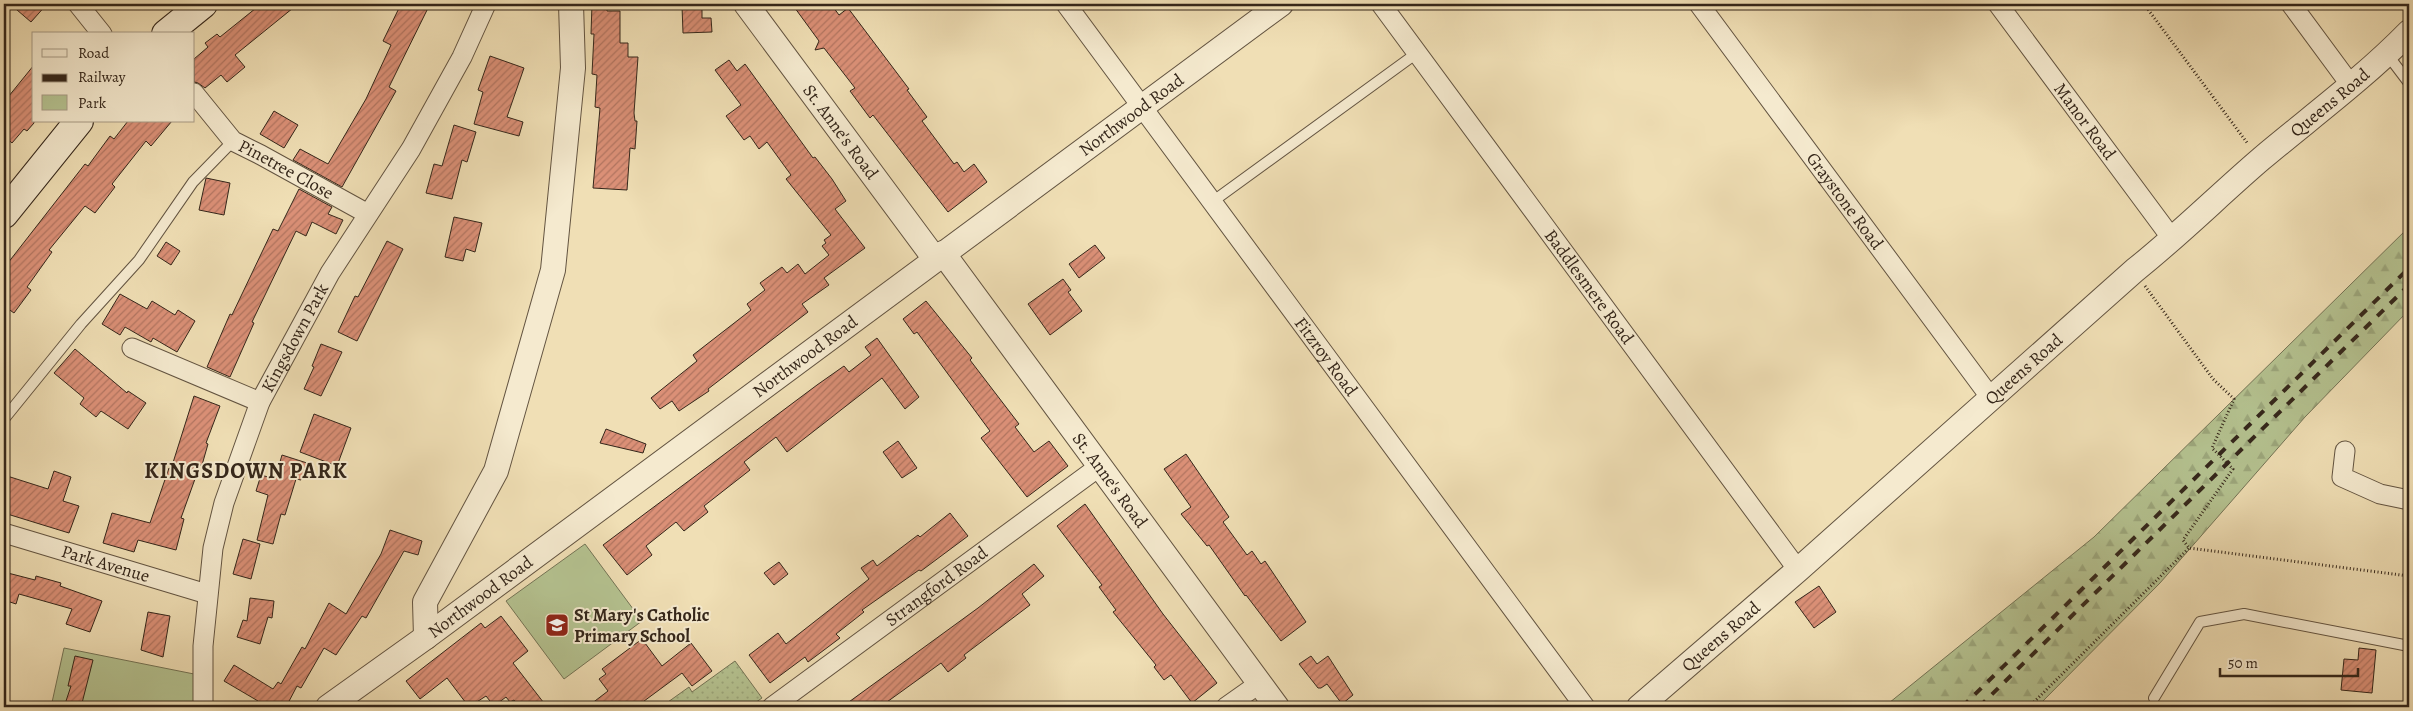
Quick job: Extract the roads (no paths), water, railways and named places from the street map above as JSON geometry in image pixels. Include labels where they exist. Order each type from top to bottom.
[{"type":"main road","points":[[168,32],[203,4]]},
{"type":"main road","points":[[4,214],[78,122]]},
{"type":"street","points":[[78,4],[100,32]]},
{"type":"street","name":"Kingsdown Park","points":[[203,707],[203,646],[213,548],[224,503],[260,402],[330,273],[411,149],[462,57],[486,4]]},
{"type":"street","points":[[426,637],[425,602],[496,471],[553,270],[573,68],[571,4]]},
{"type":"street","name":"St. Anne's Road","points":[[746,4],[1100,466],[1277,707]]},
{"type":"street","name":"Northwood Road","points":[[328,707],[426,637],[1281,4]]},
{"type":"street","name":"Baddlesmere Road","points":[[1381,4],[1798,570]]},
{"type":"street","name":"Graystone Road","points":[[1699,4],[1991,398]]},
{"type":"street","name":"Manor Road","points":[[1998,4],[2173,240]]},
{"type":"street","points":[[2291,4],[2350,84]]},
{"type":"street","name":"Fitzroy Road","points":[[1070,5],[1141,106],[1586,707]]},
{"type":"street","name":"Queens Road","points":[[1640,707],[1798,570],[2135,270],[2173,240],[2260,160],[2387,54],[2409,32]]},
{"type":"street","name":"Pinetree Close","points":[[195,94],[232,141],[368,214]]},
{"type":"street","points":[[132,348],[260,402]]},
{"type":"street","points":[[2345,451],[2342,476],[2380,494],[2409,500]]},
{"type":"street","name":"Strangford Road","points":[[772,707],[1100,466]]},
{"type":"street","name":"Park Avenue","points":[[4,534],[207,594]]},
{"type":"street","points":[[1226,707],[1260,683]]},
{"type":"lane","points":[[1212,202],[1417,53]]},
{"type":"lane","points":[[2387,54],[2409,83]]},
{"type":"lane","points":[[4,419],[81,324],[139,260],[193,182],[232,141]]},
{"type":"lane","points":[[2154,698],[2200,622],[2244,614],[2409,646]]},
{"type":"railway","points":[[1962,707],[2409,268]]},
{"type":"railway","points":[[1979,707],[2409,285]]},
{"type":"place","name":"St Mary's Catholic Primary School","points":[[557,625]]},
{"type":"district","name":"KINGSDOWN PARK","points":[[246,471]]}]
